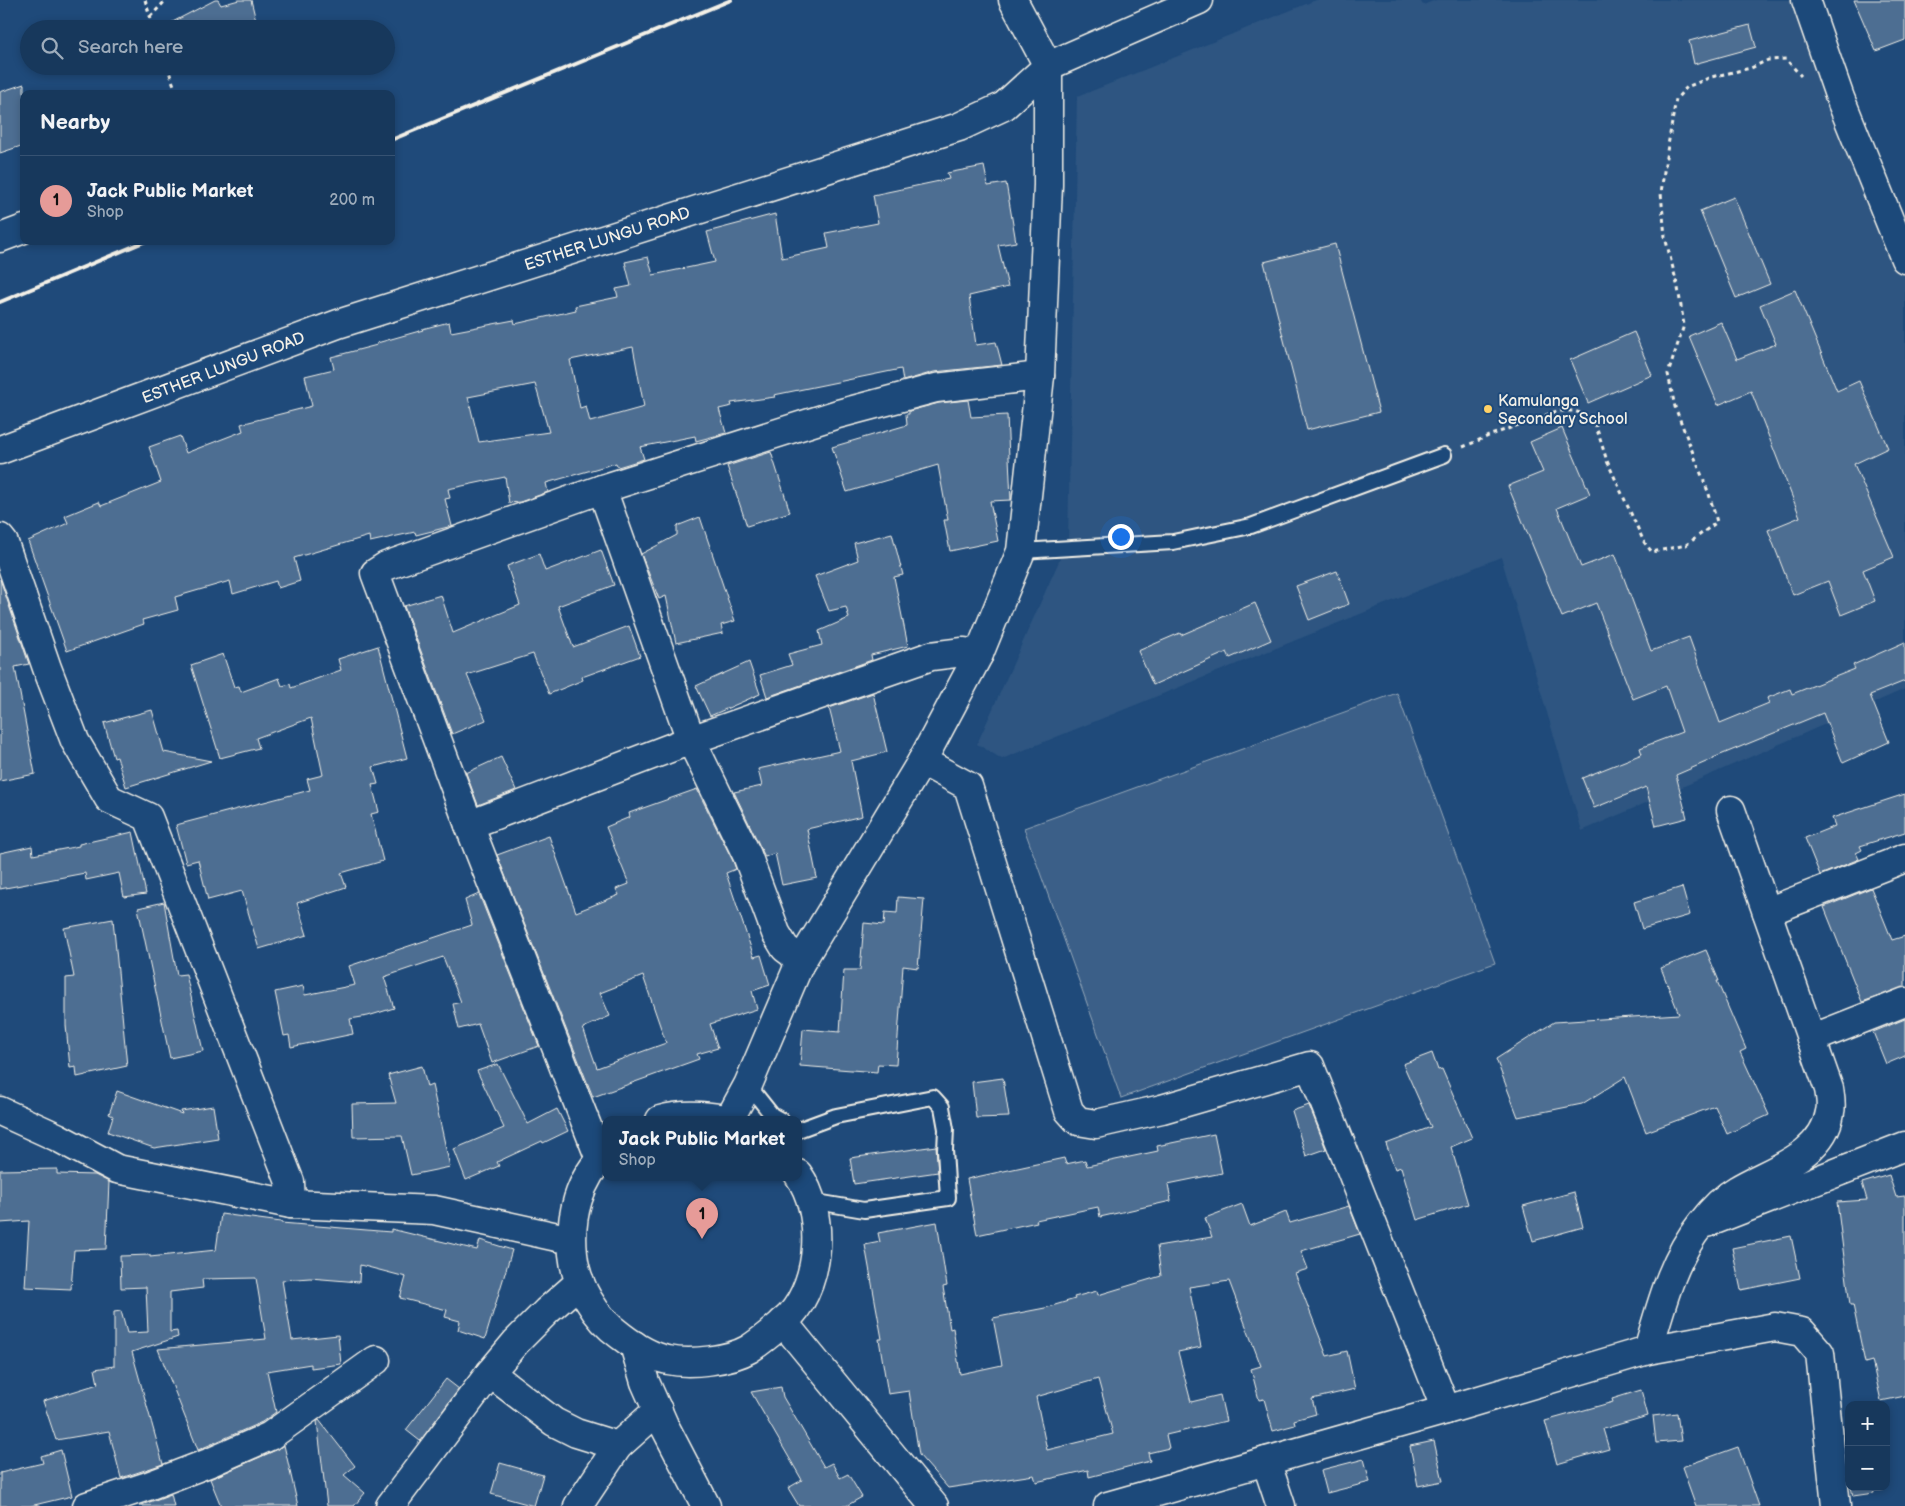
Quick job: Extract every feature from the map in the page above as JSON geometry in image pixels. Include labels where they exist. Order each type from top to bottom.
[{"type":"street","points":[[732,1116],[748,1085],[799,965],[922,761],[979,654],[1021,551],[1040,376],[1048,185],[1048,66],[1013,0]]},
{"type":"street","name":"ESTHER LUNGU ROAD","points":[[0,450],[338,324],[959,127],[1004,106],[1048,66],[1199,0]]},
{"type":"street","points":[[1806,0],[1840,98],[1905,259]]},
{"type":"street","points":[[0,238],[20,230]]},
{"type":"street","points":[[602,1154],[469,825],[375,573],[386,566],[602,489],[838,414],[936,388],[1040,376]]},
{"type":"street","points":[[602,489],[691,740],[746,855],[776,933],[785,948],[793,954],[799,965]]},
{"type":"street","points":[[0,538],[4,543],[47,668],[75,741],[109,799],[148,817],[290,1182],[291,1204]]},
{"type":"street","points":[[469,825],[691,740],[931,656],[963,652],[979,654]]},
{"type":"street","points":[[922,761],[968,786],[1069,1110],[1078,1121],[1096,1124],[1162,1109],[1310,1066],[1446,1410]]},
{"type":"street","points":[[1648,1350],[1668,1280],[1700,1225],[1721,1202],[1736,1190],[1807,1152],[1822,1134],[1830,1112],[1829,1089],[1731,810]]},
{"type":"street","points":[[1767,912],[1905,858]]},
{"type":"street","points":[[1811,1039],[1905,1002]]},
{"type":"street","points":[[0,1111],[57,1137],[117,1169],[291,1204],[434,1210],[571,1240]]},
{"type":"street","points":[[672,1116],[707,1116]]},
{"type":"street","points":[[1700,1225],[1905,1146]]},
{"type":"street","points":[[602,1157],[587,1177],[578,1197],[573,1218],[571,1240],[574,1262],[580,1282],[594,1309],[612,1329],[634,1345],[667,1360],[689,1362],[720,1359],[748,1349],[790,1315],[804,1295],[812,1272],[816,1249],[816,1233],[811,1201],[801,1181]]},
{"type":"street","points":[[390,1506],[490,1373],[516,1342],[580,1282]]},
{"type":"street","points":[[783,1322],[934,1506]]},
{"type":"street","points":[[1108,1506],[1446,1410],[1648,1350],[1775,1327],[1802,1332],[1820,1353],[1836,1506]]},
{"type":"street","points":[[634,1345],[646,1382],[664,1426],[706,1506]]},
{"type":"street","points":[[87,1506],[148,1486],[211,1462],[270,1436],[376,1360]]},
{"type":"street","points":[[490,1373],[554,1422],[576,1433],[618,1446]]},
{"type":"street","points":[[578,1506],[618,1446],[658,1410]]},
{"type":"street","points":[[1266,1461],[1281,1506]]},
{"type":"lane","points":[[1021,551],[1174,542],[1251,526],[1444,455]]},
{"type":"lane","points":[[748,1085],[774,1116]]},
{"type":"lane","points":[[802,1129],[836,1116],[933,1097],[942,1107],[946,1129],[945,1150],[948,1198],[864,1210],[811,1201]]},
{"type":"path","points":[[145,0],[151,20]]},
{"type":"path","points":[[150,17],[166,0]]},
{"type":"path","points":[[1444,455],[1491,434],[1557,411],[1574,411],[1593,416],[1607,462],[1644,542],[1652,552],[1686,545],[1717,522],[1709,494],[1675,407],[1668,374],[1684,325],[1678,288],[1666,237],[1662,193],[1676,100],[1687,87],[1711,77],[1751,68],[1768,60],[1786,58],[1801,76],[1828,95],[1840,98]]},
{"type":"path","points":[[170,75],[176,90]]},
{"type":"shaded area","name":"Kamulanga Secondary School","points":[[1316,0],[1420,0],[1423,5],[1436,0],[1793,0],[1905,276],[1905,689],[1582,831],[1501,557],[1002,759],[977,744],[1068,541],[1077,97]]},
{"type":"shaded area","points":[[1397,693],[1495,963],[1121,1098],[1024,828]]},
{"type":"building","points":[[215,0],[218,0],[221,5],[239,0],[251,0],[256,20],[176,20]]},
{"type":"building","points":[[1854,0],[1905,0],[1905,40],[1876,51]]},
{"type":"building","points":[[1750,25],[1756,47],[1694,64],[1689,41]]},
{"type":"building","points":[[24,84],[24,90],[20,90],[20,146],[0,153],[0,92]]},
{"type":"building","points":[[984,166],[988,186],[1006,183],[1016,242],[998,245],[1008,287],[969,296],[976,345],[996,342],[1002,365],[934,372],[903,381],[901,369],[774,395],[775,397],[731,403],[732,406],[719,409],[726,433],[696,441],[695,436],[640,447],[644,459],[618,467],[616,463],[546,483],[548,492],[520,502],[509,503],[505,477],[448,489],[450,498],[445,499],[452,526],[416,535],[415,532],[370,542],[369,536],[294,558],[300,581],[278,588],[276,581],[233,594],[230,581],[175,597],[178,610],[142,620],[144,624],[67,651],[28,541],[68,523],[65,516],[99,502],[101,506],[161,482],[149,447],[180,436],[186,453],[243,431],[241,424],[312,406],[305,376],[334,369],[331,357],[377,345],[377,343],[449,322],[451,332],[514,320],[515,324],[576,310],[575,306],[618,297],[616,289],[631,286],[625,262],[648,257],[653,275],[715,262],[707,232],[775,214],[782,258],[829,248],[826,233],[878,223],[873,195],[949,179],[947,173]],"holes":[[[633,347],[644,407],[590,422],[586,406],[580,408],[570,360]],[[535,384],[549,432],[479,442],[468,397]]]},
{"type":"building","points":[[1734,197],[1770,284],[1736,298],[1700,211]]},
{"type":"building","points":[[1335,244],[1379,412],[1307,430],[1264,262]]},
{"type":"building","points":[[1795,290],[1837,391],[1859,381],[1888,448],[1854,464],[1894,557],[1863,570],[1875,601],[1841,615],[1828,581],[1793,595],[1768,530],[1800,517],[1751,391],[1718,405],[1689,336],[1721,322],[1737,359],[1776,344],[1760,305]]},
{"type":"building","points":[[1634,332],[1652,375],[1588,403],[1570,360]]},
{"type":"building","points":[[968,400],[971,417],[1007,415],[1011,500],[990,501],[998,541],[950,551],[944,520],[948,520],[938,465],[847,492],[832,447],[907,425],[906,414],[909,414],[909,411],[939,403]]},
{"type":"building","points":[[1562,428],[1590,494],[1557,508],[1581,567],[1615,554],[1651,651],[1689,637],[1720,723],[1769,703],[1767,698],[1790,689],[1792,694],[1855,669],[1853,665],[1905,642],[1905,681],[1870,695],[1889,742],[1843,763],[1823,713],[1676,775],[1687,818],[1656,826],[1646,787],[1594,808],[1582,778],[1642,754],[1640,748],[1682,732],[1666,686],[1633,699],[1596,603],[1562,617],[1508,486],[1543,472],[1530,442]]},
{"type":"building","points":[[771,452],[790,512],[747,526],[727,466]]},
{"type":"building","points":[[700,517],[735,621],[721,625],[723,633],[676,643],[666,596],[659,599],[641,554],[677,535],[677,526]]},
{"type":"building","points":[[892,533],[903,575],[894,577],[908,646],[871,655],[872,660],[767,697],[760,675],[792,665],[788,654],[822,645],[819,631],[849,618],[846,607],[829,611],[815,576],[858,560],[854,543]]},
{"type":"building","points":[[601,550],[614,585],[558,606],[573,647],[629,626],[640,656],[582,677],[583,680],[549,694],[533,654],[467,675],[486,720],[452,734],[404,606],[441,595],[453,633],[520,605],[507,566],[539,554],[545,571]]},
{"type":"building","points":[[1337,571],[1349,604],[1309,620],[1296,586]]},
{"type":"building","points":[[0,579],[29,664],[15,667],[35,774],[0,781]]},
{"type":"building","points":[[1255,603],[1271,640],[1230,658],[1227,652],[1153,685],[1138,651],[1180,633],[1181,635]]},
{"type":"building","points":[[378,646],[407,758],[373,767],[378,784],[372,785],[379,812],[371,814],[383,861],[341,873],[346,887],[297,903],[307,935],[259,949],[242,891],[208,900],[198,860],[186,863],[176,825],[310,790],[307,779],[323,775],[311,718],[256,738],[259,748],[220,758],[191,665],[223,654],[234,687],[239,686],[241,692],[279,678],[282,686],[290,684],[291,688],[341,670],[338,659]]},
{"type":"building","points":[[749,662],[760,694],[710,716],[696,686]]},
{"type":"building","points":[[873,693],[887,752],[851,761],[862,816],[807,829],[817,878],[782,885],[775,853],[765,857],[734,792],[762,786],[758,769],[840,751],[829,708]]},
{"type":"building","points":[[152,710],[164,752],[211,761],[126,787],[117,757],[114,758],[104,723]]},
{"type":"building","points":[[501,757],[516,790],[478,805],[466,773]]},
{"type":"building","points":[[697,789],[736,869],[726,873],[754,957],[761,955],[770,985],[752,991],[757,1009],[710,1024],[718,1048],[697,1054],[699,1059],[593,1097],[497,855],[549,836],[576,912],[619,895],[616,889],[629,884],[606,827],[630,817],[629,813]],"holes":[[[643,976],[666,1043],[597,1068],[583,1028],[610,1016],[600,993]]]},
{"type":"building","points":[[1905,794],[1905,832],[1860,846],[1862,850],[1856,853],[1859,859],[1820,875],[1805,838],[1835,826],[1832,818]]},
{"type":"building","points":[[133,832],[146,894],[124,897],[119,873],[86,880],[85,873],[0,889],[0,853],[32,846],[33,855],[79,846],[79,844]]},
{"type":"building","points":[[1682,887],[1690,915],[1642,929],[1634,902]]},
{"type":"building","points":[[1871,888],[1892,940],[1905,936],[1905,987],[1862,1002],[1824,907]]},
{"type":"building","points":[[479,894],[539,1046],[492,1063],[478,1024],[459,1029],[453,1004],[461,1002],[443,957],[384,977],[394,1008],[350,1019],[353,1034],[291,1047],[289,1035],[284,1036],[275,992],[303,986],[305,995],[355,985],[349,966],[472,925],[465,900]]},
{"type":"building","points":[[898,897],[924,899],[918,968],[903,966],[896,1065],[878,1064],[877,1072],[800,1066],[803,1029],[840,1032],[844,970],[860,970],[864,923],[884,925],[885,912],[897,913]]},
{"type":"building","points":[[164,902],[177,975],[186,974],[203,1051],[170,1058],[138,908]]},
{"type":"building","points":[[113,919],[127,1066],[77,1077],[76,1067],[70,1068],[66,1025],[66,978],[74,977],[64,928]]},
{"type":"building","points":[[1706,950],[1746,1049],[1740,1052],[1769,1115],[1727,1134],[1715,1106],[1646,1132],[1625,1077],[1582,1104],[1518,1117],[1496,1059],[1554,1022],[1679,1014],[1661,968]]},
{"type":"building","points":[[1905,1019],[1905,1056],[1886,1064],[1873,1032]]},
{"type":"building","points":[[1432,1053],[1438,1070],[1442,1069],[1472,1138],[1451,1147],[1468,1204],[1417,1220],[1401,1167],[1395,1169],[1386,1144],[1431,1127],[1403,1064]]},
{"type":"building","points":[[498,1064],[528,1124],[557,1109],[568,1131],[497,1162],[499,1166],[466,1180],[454,1149],[504,1128],[477,1071]]},
{"type":"building","points":[[422,1066],[427,1087],[432,1085],[450,1167],[411,1175],[402,1136],[353,1137],[352,1104],[396,1103],[388,1075]]},
{"type":"building","points":[[1003,1078],[1009,1117],[976,1118],[972,1082]]},
{"type":"building","points":[[117,1091],[182,1114],[181,1111],[213,1106],[218,1138],[154,1148],[108,1132],[113,1116],[109,1114]]},
{"type":"building","points":[[1309,1105],[1326,1149],[1306,1156],[1292,1111]]},
{"type":"building","points":[[1214,1134],[1222,1173],[1168,1184],[1171,1201],[1100,1217],[1098,1207],[977,1235],[967,1179],[1064,1158],[1066,1164],[1085,1160],[1087,1166],[1158,1151],[1157,1146]]},
{"type":"building","points":[[936,1146],[938,1172],[854,1184],[850,1158]]},
{"type":"building","points":[[57,1169],[57,1174],[95,1175],[109,1182],[106,1249],[74,1250],[71,1289],[25,1287],[29,1221],[0,1223],[0,1170]]},
{"type":"building","points":[[1889,1175],[1896,1197],[1905,1196],[1905,1396],[1881,1401],[1872,1361],[1865,1363],[1853,1305],[1850,1305],[1837,1202],[1867,1200],[1862,1183]]},
{"type":"building","points":[[1574,1192],[1583,1227],[1533,1241],[1523,1206]]},
{"type":"building","points":[[1242,1204],[1250,1226],[1286,1212],[1290,1223],[1349,1206],[1360,1234],[1301,1251],[1308,1269],[1295,1273],[1327,1356],[1347,1351],[1355,1389],[1312,1399],[1316,1414],[1294,1420],[1295,1425],[1273,1431],[1264,1399],[1259,1400],[1251,1369],[1261,1366],[1229,1281],[1189,1287],[1201,1347],[1178,1352],[1191,1402],[1220,1395],[1226,1421],[1166,1435],[1169,1448],[1148,1453],[1150,1461],[1089,1477],[1088,1470],[1036,1482],[1034,1475],[948,1488],[919,1455],[909,1391],[888,1394],[879,1339],[882,1339],[865,1245],[880,1242],[878,1233],[937,1222],[947,1286],[943,1287],[950,1329],[953,1328],[960,1374],[1002,1365],[993,1318],[1045,1308],[1097,1291],[1098,1295],[1161,1276],[1157,1246],[1212,1237],[1205,1218]],"holes":[[[1098,1379],[1113,1434],[1047,1450],[1036,1397]]]},
{"type":"building","points":[[221,1214],[281,1223],[391,1232],[391,1229],[477,1250],[480,1240],[512,1250],[485,1339],[458,1330],[460,1321],[445,1317],[447,1310],[400,1298],[406,1277],[360,1265],[359,1282],[310,1278],[282,1280],[292,1340],[338,1335],[341,1364],[311,1368],[311,1364],[267,1371],[276,1412],[262,1422],[198,1450],[158,1349],[266,1339],[256,1278],[202,1279],[203,1288],[170,1292],[170,1332],[177,1331],[178,1337],[132,1352],[163,1464],[121,1478],[109,1431],[56,1440],[43,1401],[98,1384],[95,1369],[114,1366],[114,1312],[121,1311],[127,1333],[148,1332],[146,1287],[121,1288],[120,1256],[150,1255],[150,1257],[216,1250]]},
{"type":"building","points":[[1791,1236],[1800,1278],[1741,1290],[1732,1248]]},
{"type":"building","points":[[446,1379],[459,1389],[420,1441],[406,1430]]},
{"type":"building","points":[[781,1387],[783,1397],[824,1467],[832,1463],[840,1478],[848,1474],[862,1497],[846,1506],[799,1506],[788,1488],[802,1480],[751,1392]]},
{"type":"building","points":[[1641,1390],[1648,1416],[1603,1429],[1609,1449],[1557,1464],[1545,1421],[1613,1402],[1612,1399]]},
{"type":"building","points":[[1677,1413],[1681,1441],[1656,1443],[1653,1416]]},
{"type":"building","points":[[319,1420],[355,1466],[344,1475],[365,1493],[354,1506],[327,1506],[317,1421]]},
{"type":"building","points":[[1434,1441],[1443,1481],[1418,1486],[1410,1446]]},
{"type":"building","points":[[284,1445],[298,1506],[221,1506],[210,1479]]},
{"type":"building","points":[[1738,1447],[1759,1506],[1696,1506],[1682,1467]]},
{"type":"building","points":[[61,1450],[72,1496],[30,1506],[0,1506],[0,1473],[43,1463],[41,1456]]},
{"type":"building","points":[[1364,1459],[1370,1482],[1327,1493],[1321,1470]]},
{"type":"building","points":[[500,1463],[543,1475],[534,1506],[491,1494]]},
{"type":"building","points":[[1852,1491],[1874,1491],[1874,1493],[1853,1496]]},
{"type":"building","points":[[171,1494],[174,1506],[139,1506]]},
{"type":"railway","points":[[395,138],[731,0]]},
{"type":"railway","points":[[0,302],[136,245]]},
{"type":"place","name":"Kamulanga Secondary School","points":[[1488,409]]},
{"type":"place","name":"Jack Public Market","points":[[702,1239]]}]
